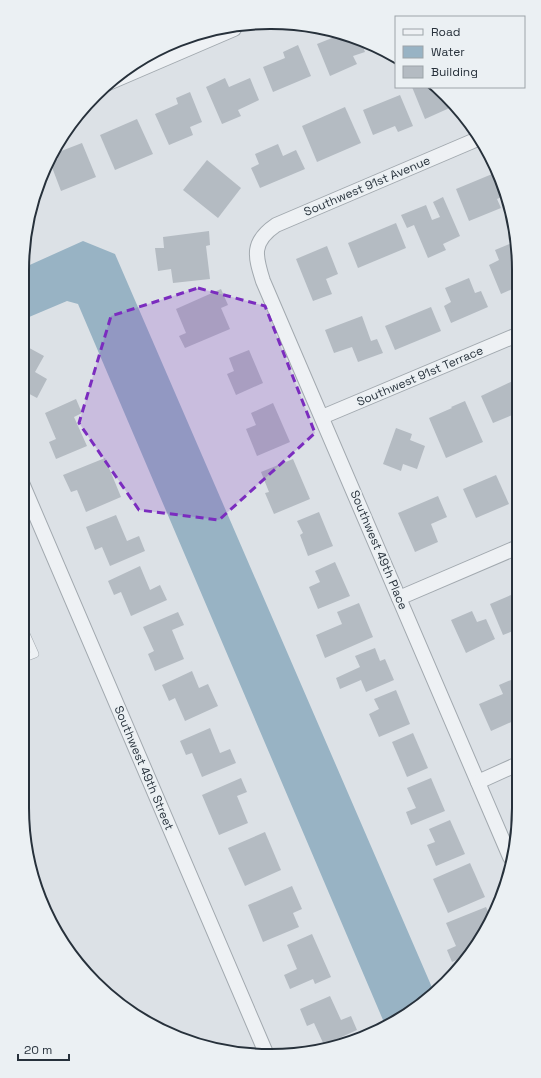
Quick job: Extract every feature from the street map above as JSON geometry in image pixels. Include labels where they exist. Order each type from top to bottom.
[{"type":"street","points":[[131,73],[226,33]]},
{"type":"street","name":"Southwest 91st Avenue","points":[[260,241],[266,232],[287,220],[474,141]]},
{"type":"street","name":"Southwest 49th Place","points":[[260,241],[257,253],[258,266],[263,281],[508,852]]},
{"type":"street","name":"Southwest 91st Terrace","points":[[322,417],[512,337]]},
{"type":"street","name":"Southwest 49th Street","points":[[29,502],[264,1049]]},
{"type":"street","points":[[399,598],[512,550]]},
{"type":"street","points":[[478,782],[512,767]]},
{"type":"lane","points":[[29,641],[35,654],[29,656]]},
{"type":"highlighted area","points":[[198,288],[265,306],[315,433],[219,520],[139,510],[79,423],[111,316]]},
{"type":"water","points":[[83,241],[115,254],[432,987],[418,999],[383,1021],[78,304],[67,301],[29,317],[29,265]]},
{"type":"building","points":[[334,37],[363,47],[365,52],[353,56],[357,64],[330,76],[317,44]]},
{"type":"building","points":[[298,45],[311,76],[273,92],[263,67],[285,58],[283,52]]},
{"type":"building","points":[[225,78],[229,87],[250,78],[259,100],[238,110],[241,116],[222,124],[206,87]]},
{"type":"building","points":[[412,88],[429,88],[449,108],[425,119]]},
{"type":"building","points":[[190,92],[202,122],[190,127],[193,135],[169,145],[155,114],[178,104],[176,98]]},
{"type":"building","points":[[400,95],[413,126],[398,132],[395,126],[373,135],[363,110]]},
{"type":"building","points":[[345,107],[361,143],[317,162],[302,126]]},
{"type":"building","points":[[137,119],[153,154],[115,170],[100,135]]},
{"type":"building","points":[[82,143],[96,177],[61,191],[52,168],[58,159],[60,151]]},
{"type":"building","points":[[278,144],[283,156],[296,150],[305,169],[260,188],[251,168],[259,164],[255,154]]},
{"type":"building","points":[[207,160],[241,188],[218,218],[183,190]]},
{"type":"building","points":[[492,174],[501,198],[497,199],[501,208],[469,221],[456,189]]},
{"type":"building","points":[[443,197],[460,236],[443,244],[446,250],[428,258],[414,225],[407,228],[401,215],[426,205],[432,220],[440,217],[433,202]]},
{"type":"building","points":[[396,223],[406,248],[358,268],[348,243]]},
{"type":"building","points":[[209,231],[210,245],[206,246],[210,279],[173,283],[171,269],[158,271],[155,248],[164,248],[163,237]]},
{"type":"building","points":[[510,244],[512,289],[501,294],[489,265],[499,260],[495,250]]},
{"type":"building","points":[[327,246],[338,274],[326,279],[332,294],[313,301],[296,259]]},
{"type":"building","points":[[469,278],[475,293],[481,291],[488,307],[451,323],[444,306],[451,302],[445,288]]},
{"type":"building","points":[[221,289],[228,305],[221,308],[230,329],[185,348],[179,336],[186,333],[176,309]]},
{"type":"building","points":[[431,307],[441,331],[395,350],[385,326]]},
{"type":"building","points":[[362,316],[371,341],[377,339],[383,353],[358,362],[352,347],[334,353],[325,330]]},
{"type":"building","points":[[29,348],[44,356],[35,372],[47,379],[37,398],[29,394]]},
{"type":"building","points":[[249,350],[263,383],[236,395],[227,374],[234,371],[229,358]]},
{"type":"building","points":[[512,381],[512,415],[493,423],[481,396]]},
{"type":"building","points":[[76,399],[82,413],[74,417],[87,446],[56,459],[49,442],[56,439],[45,413]]},
{"type":"building","points":[[465,401],[483,442],[446,458],[429,418]]},
{"type":"building","points":[[273,403],[290,442],[257,456],[246,429],[256,425],[251,413]]},
{"type":"building","points":[[396,428],[412,434],[410,440],[425,446],[417,469],[403,464],[401,471],[383,464]]},
{"type":"building","points":[[105,458],[121,497],[86,512],[77,490],[71,492],[63,475]]},
{"type":"building","points":[[293,459],[310,499],[274,514],[265,493],[269,492],[261,472]]},
{"type":"building","points":[[496,475],[509,504],[476,518],[463,489]]},
{"type":"building","points":[[438,496],[447,517],[431,524],[438,542],[415,552],[398,513]]},
{"type":"building","points":[[319,512],[333,546],[308,556],[300,535],[303,533],[297,521]]},
{"type":"building","points":[[116,515],[127,541],[139,536],[145,551],[110,566],[102,547],[95,550],[86,527]]},
{"type":"building","points":[[335,562],[350,596],[318,609],[309,587],[320,582],[315,571]]},
{"type":"building","points":[[140,566],[150,590],[160,585],[167,600],[131,616],[121,592],[114,595],[108,581]]},
{"type":"building","points":[[512,595],[512,631],[503,635],[490,604]]},
{"type":"building","points":[[359,603],[373,637],[325,658],[316,635],[342,624],[337,612]]},
{"type":"building","points":[[472,611],[477,622],[486,619],[495,639],[466,653],[451,620]]},
{"type":"building","points":[[178,612],[184,625],[172,630],[184,659],[155,671],[148,654],[154,651],[143,627]]},
{"type":"building","points":[[375,648],[380,661],[385,659],[394,680],[366,692],[361,680],[340,689],[336,678],[360,667],[355,656]]},
{"type":"building","points":[[192,671],[199,688],[208,684],[218,706],[185,721],[175,698],[169,701],[162,685]]},
{"type":"building","points":[[512,680],[512,722],[491,731],[479,704],[503,694],[499,685]]},
{"type":"building","points":[[396,690],[410,724],[379,737],[369,714],[379,709],[374,699]]},
{"type":"building","points":[[210,728],[220,753],[230,749],[236,763],[202,777],[192,753],[186,755],[180,741]]},
{"type":"building","points":[[413,733],[428,768],[407,777],[392,742]]},
{"type":"building","points":[[241,778],[247,792],[237,796],[248,823],[219,835],[202,795]]},
{"type":"building","points":[[431,778],[445,811],[411,825],[406,812],[416,808],[407,788]]},
{"type":"building","points":[[450,820],[465,854],[436,866],[427,845],[435,842],[429,829]]},
{"type":"building","points":[[265,832],[281,870],[245,886],[228,848]]},
{"type":"building","points":[[470,863],[485,897],[448,913],[433,879]]},
{"type":"building","points":[[292,886],[302,909],[293,913],[299,927],[263,942],[248,905]]},
{"type":"building","points":[[486,907],[488,912],[480,928],[462,955],[458,959],[452,962],[447,950],[456,946],[446,923]]},
{"type":"building","points":[[312,934],[331,977],[315,984],[313,979],[290,989],[284,975],[297,969],[287,945]]},
{"type":"building","points":[[330,996],[341,1020],[351,1016],[357,1030],[333,1041],[323,1043],[314,1023],[307,1026],[300,1009]]}]
